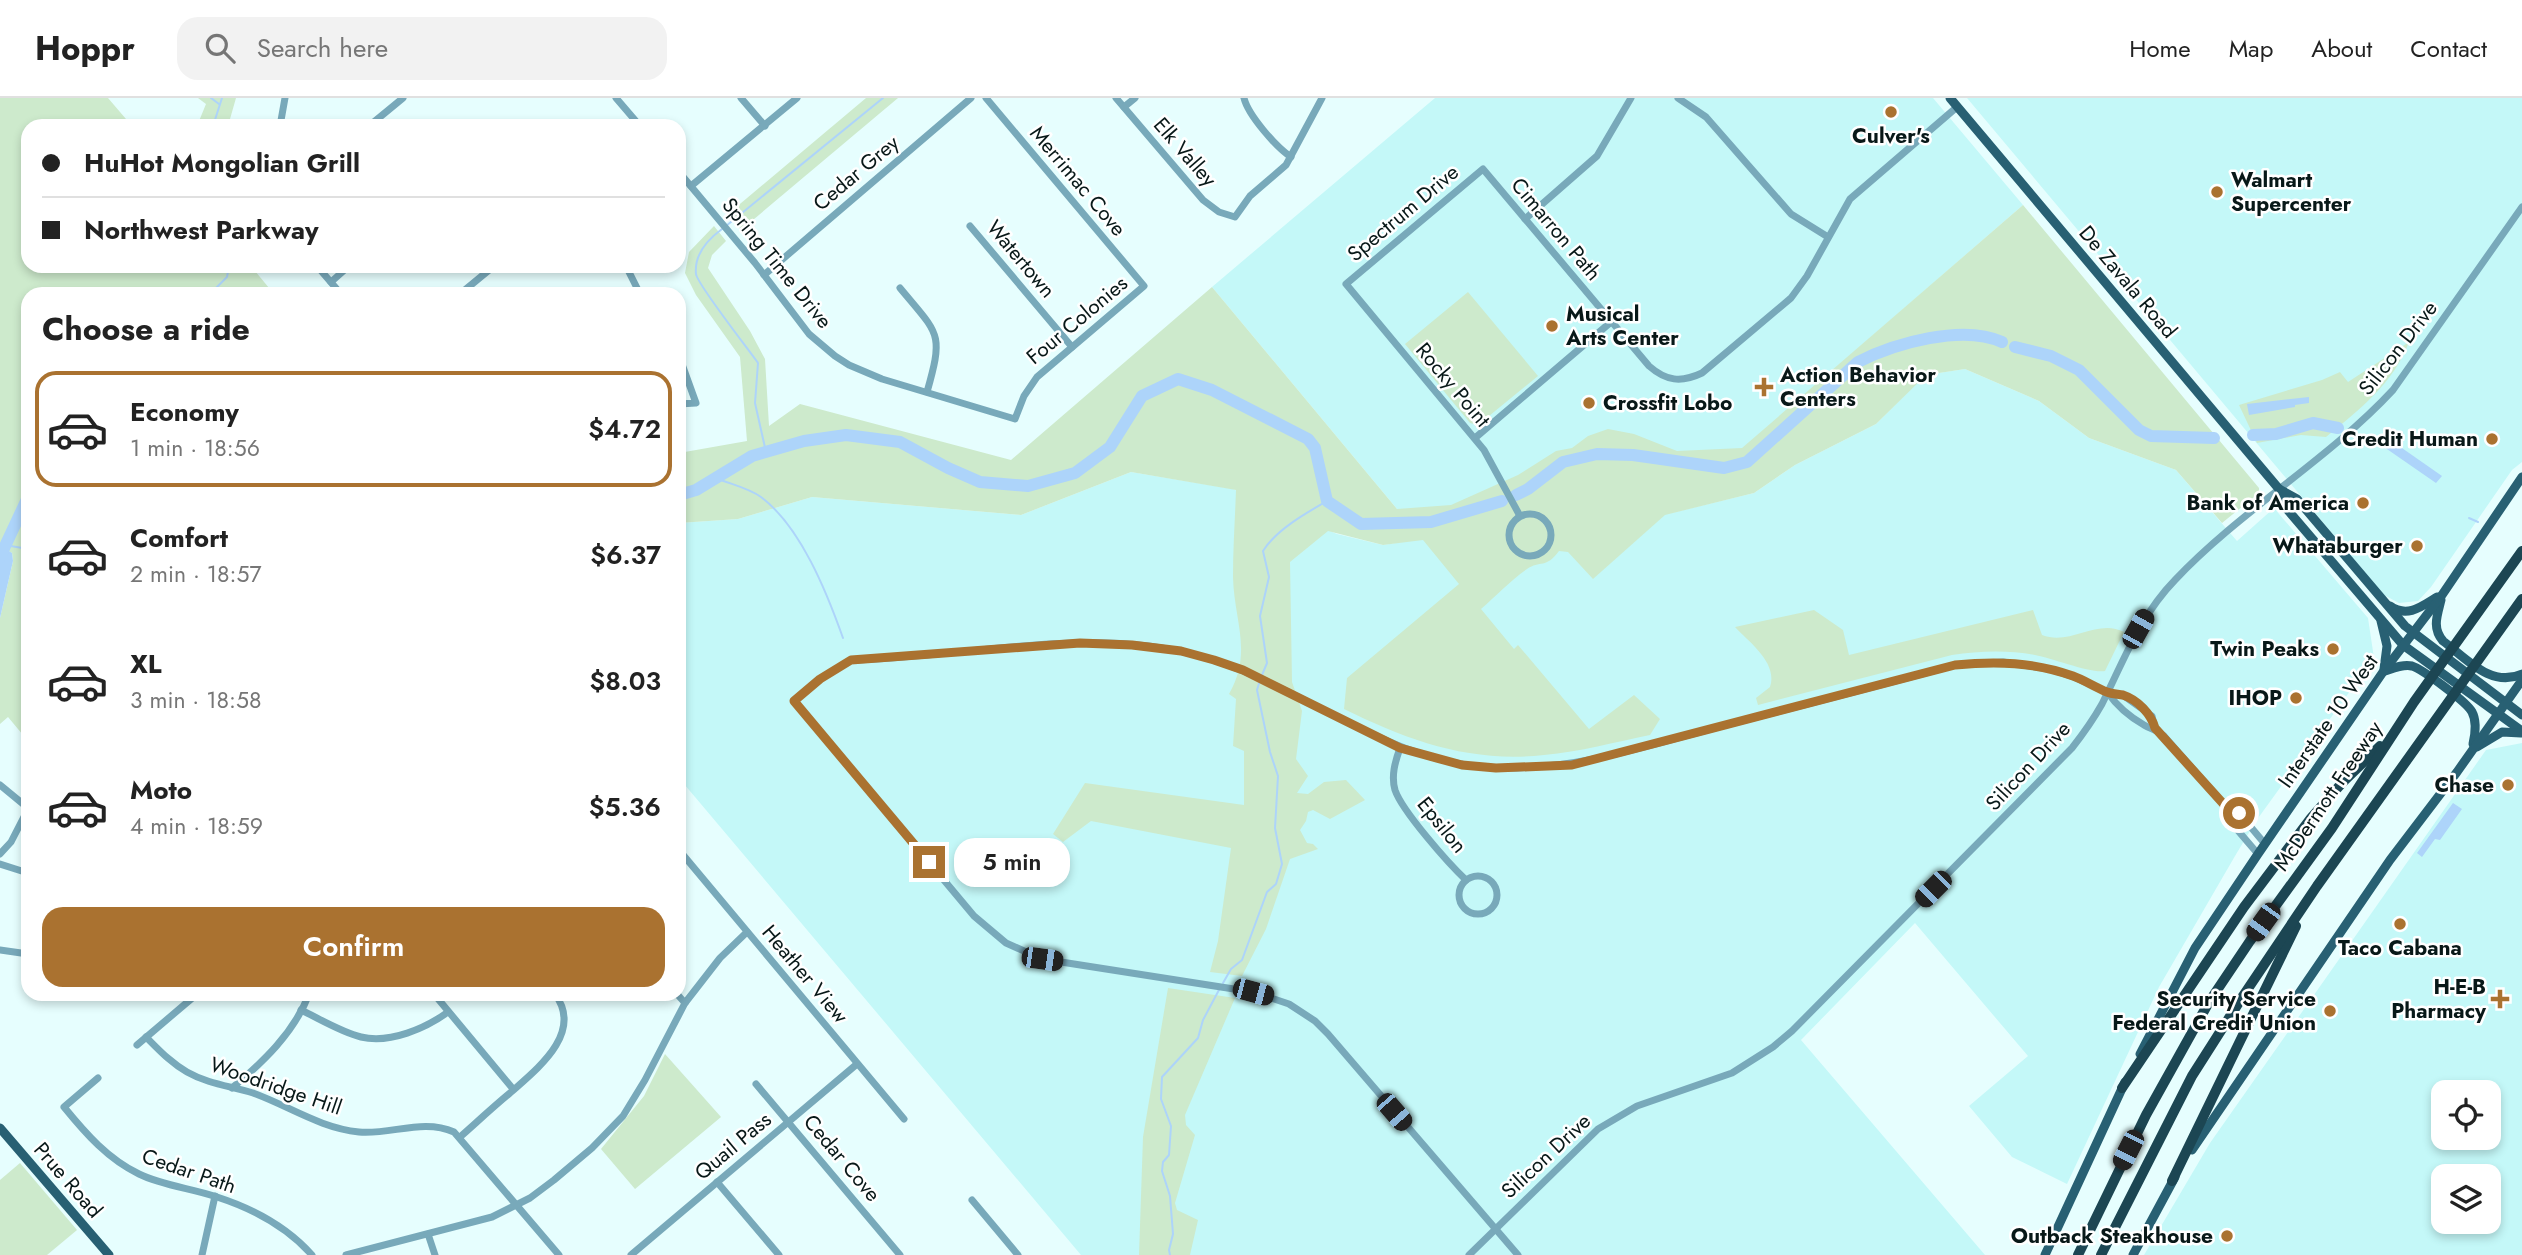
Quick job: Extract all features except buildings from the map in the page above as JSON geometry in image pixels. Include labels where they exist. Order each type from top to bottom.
[{"type":"highway","name":"McDermott Freeway","points":[[2078,1255],[2146,1115],[2209,1002],[2332,828],[2414,702],[2522,551]]},
{"type":"highway","name":"McDermott Freeway","points":[[2101,1255],[2192,1076],[2270,954],[2522,599]]},
{"type":"highway","points":[[2122,1088],[2244,907],[2311,818],[2394,732]]},
{"type":"highway","points":[[2172,1181],[2317,886]]},
{"type":"main road","name":"De Zavala Road","points":[[1950,98],[2279,489],[2286,508],[2403,645],[2522,732]]},
{"type":"main road","name":"Interstate 10 West","points":[[2045,1255],[2096,1150],[2122,1088],[2196,948],[2383,672],[2442,595],[2522,477]]},
{"type":"main road","name":"De Zavala Road","points":[[2279,489],[2297,499],[2379,598],[2413,633],[2522,715]]},
{"type":"main road","points":[[2379,598],[2397,610],[2407,612],[2442,595]]},
{"type":"main road","points":[[2442,595],[2435,624],[2437,634],[2443,641],[2489,676],[2505,680],[2522,674]]},
{"type":"main road","points":[[2381,619],[2387,646],[2383,672],[2397,667],[2414,667],[2465,704],[2472,712],[2475,722],[2472,750]]},
{"type":"main road","points":[[2133,1255],[2172,1181],[2244,1071],[2390,860],[2522,680]]},
{"type":"main road","points":[[2472,750],[2502,732],[2522,732]]},
{"type":"main road","name":"Prue Road","points":[[0,1128],[109,1255]]},
{"type":"street","points":[[281,119],[285,98]]},
{"type":"street","points":[[378,119],[403,98]]},
{"type":"street","points":[[616,98],[634,119]]},
{"type":"street","points":[[741,98],[765,126]]},
{"type":"street","points":[[691,186],[797,98]]},
{"type":"street","name":"Cedar Grey","points":[[764,275],[971,98]]},
{"type":"street","name":"Merrimac Cove","points":[[986,98],[1144,286]]},
{"type":"street","name":"Elk Valley","points":[[1116,98],[1203,200],[1219,212],[1235,217],[1250,196],[1280,172],[1291,156]]},
{"type":"street","points":[[1124,107],[1135,98]]},
{"type":"street","points":[[1244,98],[1247,108],[1291,156],[1322,98]]},
{"type":"street","points":[[1525,219],[1597,156],[1631,98]]},
{"type":"street","points":[[1678,98],[1706,117],[1791,214],[1828,237]]},
{"type":"street","name":"Cimarron Path","points":[[1483,169],[1658,374],[1669,379],[1690,378],[1702,373],[1791,298],[1807,276],[1844,208],[1860,190],[1957,107]]},
{"type":"street","name":"Spectrum Drive","points":[[1346,284],[1483,169]]},
{"type":"street","name":"Spring Time Drive","points":[[686,180],[809,334],[835,356],[865,373],[1015,419]]},
{"type":"street","name":"Silicon Drive","points":[[1469,1255],[1598,1129],[1637,1106],[1732,1073],[1782,1039],[2054,768],[2087,727],[2145,616],[2164,592],[2193,562],[2348,432],[2393,390],[2522,207]]},
{"type":"street","name":"Watertown","points":[[970,226],[1072,347]]},
{"type":"street","points":[[323,273],[335,287]]},
{"type":"street","points":[[331,282],[341,273]]},
{"type":"street","points":[[468,287],[486,273]]},
{"type":"street","name":"Rocky Point","points":[[1346,284],[1475,438],[1491,461],[1520,516]]},
{"type":"street","name":"Four Colonies","points":[[1015,419],[1032,383],[1144,286]]},
{"type":"street","points":[[900,288],[929,322],[937,340],[936,359],[926,392]]},
{"type":"street","points":[[1475,438],[1611,322]]},
{"type":"street","points":[[686,375],[696,403],[686,404]]},
{"type":"street","points":[[1536,515],[1549,525],[1551,542],[1541,554],[1524,556],[1511,546],[1510,529],[1520,516],[1536,515]]},
{"type":"street","points":[[1518,1255],[1315,1021],[1289,1004],[1236,989],[1042,959],[1006,943],[974,916],[794,701],[820,679],[851,660],[1111,643],[1181,651],[1243,670],[1400,748],[1462,765],[1496,768],[1569,765],[1955,665],[2003,662],[2049,668],[2107,692],[2124,696],[2138,705],[2152,716],[2155,728],[2228,809],[2239,813],[2265,844]]},
{"type":"street","points":[[2107,692],[2116,705],[2145,726],[2155,728]]},
{"type":"street","name":"Epsilon","points":[[1400,748],[1394,766],[1393,781],[1399,800],[1450,865],[1466,880]]},
{"type":"street","points":[[0,785],[21,803]]},
{"type":"street","points":[[2228,809],[2228,819],[2258,854]]},
{"type":"street","points":[[0,854],[11,842],[21,823]]},
{"type":"street","name":"Heather View","points":[[686,858],[904,1119]]},
{"type":"street","points":[[0,864],[21,871]]},
{"type":"street","name":"Epsilon","points":[[1480,876],[1493,883],[1498,898],[1491,911],[1476,915],[1463,908],[1459,893],[1466,880],[1480,876]]},
{"type":"street","points":[[346,1255],[470,1224],[517,1205],[546,1186],[623,1116],[685,1003],[720,958],[747,932]]},
{"type":"street","points":[[0,950],[21,953]]},
{"type":"street","points":[[137,1045],[189,1001]]},
{"type":"street","points":[[232,1088],[266,1058],[306,1001]]},
{"type":"street","points":[[440,1001],[513,1090]]},
{"type":"street","points":[[460,1137],[539,1067],[561,1037],[564,1012],[558,1001]]},
{"type":"street","points":[[301,1010],[360,1037],[373,1038],[420,1028],[449,1012]]},
{"type":"street","name":"Woodridge Hill","points":[[146,1037],[163,1055],[183,1070],[206,1081],[252,1093],[338,1128],[376,1132],[442,1126],[460,1137],[559,1255]]},
{"type":"street","name":"Quail Pass","points":[[631,1255],[857,1063]]},
{"type":"street","name":"Cedar Path","points":[[98,1078],[64,1107],[97,1146],[125,1167],[157,1182],[215,1196],[278,1225],[312,1255]]},
{"type":"street","name":"Cedar Cove","points":[[756,1084],[900,1255]]},
{"type":"street","points":[[717,1182],[779,1255]]},
{"type":"street","points":[[202,1255],[215,1196]]},
{"type":"street","points":[[972,1200],[1018,1255]]},
{"type":"street","points":[[428,1234],[435,1255]]},
{"type":"shaded area","points":[[1435,98],[1933,98],[2023,205],[1667,514],[1754,493],[1795,465],[1876,424],[1925,375],[1965,369],[2039,401],[2089,438],[2176,470],[2237,541],[2274,508],[2368,618],[2374,658],[2256,821],[2235,856],[2159,987],[2067,1184],[2012,1157],[1969,1106],[2028,1056],[1915,923],[1801,1040],[1985,1255],[1081,1255],[686,786],[686,523],[738,519],[812,497],[1021,515],[1131,472],[1233,489],[1337,534],[1383,545],[1422,539],[1212,287]]},
{"type":"shaded area","points":[[1967,98],[2522,98],[2522,462],[2512,470],[2431,587],[2418,601],[2399,603],[2384,595]]},
{"type":"shaded area","points":[[2309,397],[2309,403],[2249,415],[2247,404]]},
{"type":"shaded area","points":[[2389,439],[2442,476],[2436,483],[2384,447]]},
{"type":"shaded area","points":[[0,545],[12,553],[13,561],[0,618]]},
{"type":"shaded area","points":[[2522,743],[2522,1255],[2144,1255],[2210,1143],[2486,750]]},
{"type":"shaded area","points":[[2453,803],[2462,809],[2440,840],[2435,839],[2422,857],[2417,853]]},
{"type":"green space","points":[[0,98],[108,98],[126,119],[21,119],[21,273],[257,273],[268,287],[21,287],[21,733],[8,717],[0,724],[0,618],[13,561],[12,553],[0,546]]},
{"type":"green space","points":[[198,98],[236,98],[230,119],[200,119],[206,104]]},
{"type":"green space","points":[[866,98],[898,98],[741,230],[728,214]]},
{"type":"green space","points":[[2023,205],[2259,488],[2259,493],[2222,523],[2176,470],[2089,438],[2039,401],[1965,369],[1926,375],[1876,424],[1795,465],[1754,493],[1665,515],[1593,579],[1568,552],[1559,551],[1547,562],[1532,566],[1521,573],[1481,609],[1514,649],[1518,645],[1589,729],[1634,695],[1660,719],[1650,735],[1571,752],[1517,757],[1491,756],[1441,747],[1392,731],[1344,709],[1347,678],[1459,584],[1423,540],[1383,545],[1328,531],[1290,562],[1292,682],[1302,711],[1296,759],[1308,776],[1297,793],[1308,794],[1324,782],[1346,780],[1365,800],[1330,819],[1313,810],[1308,812],[1300,830],[1307,843],[1318,849],[1290,859],[1266,929],[1242,976],[1210,972],[1218,941],[1231,848],[1091,821],[1063,842],[1053,834],[1085,783],[1244,805],[1244,751],[1233,746],[1236,699],[1229,694],[1236,679],[1241,650],[1233,577],[1236,490],[1131,472],[1021,515],[812,497],[738,519],[686,523],[686,452],[747,441],[740,357],[696,295],[685,273],[689,252],[714,226],[726,241],[712,255],[708,268],[750,331],[765,359],[769,426],[800,404],[1011,460],[1212,287],[1397,509],[1451,505],[1518,475],[1556,451],[1572,448],[1588,436],[1608,429],[1634,434],[1677,451],[1742,448]]},
{"type":"green space","points":[[1468,292],[1538,376],[1478,425],[1470,423],[1405,344]]},
{"type":"green space","points":[[2409,342],[2385,383],[2363,406],[2326,437],[2301,435],[2257,443],[2239,405],[2340,372],[2348,382]]},
{"type":"green space","points":[[1814,610],[1843,630],[1849,655],[2033,610],[2042,635],[2063,637],[2104,628],[2124,632],[2105,671],[2025,653],[1952,655],[1758,705],[1756,698],[1770,687],[1770,670],[1761,654],[1735,627]]},
{"type":"green space","points":[[1168,988],[1235,998],[1185,1115],[1186,1125],[1195,1135],[1175,1203],[1177,1210],[1198,1220],[1190,1255],[1139,1255],[1143,1137]]},
{"type":"green space","points":[[665,1054],[721,1117],[635,1189],[601,1149],[644,1096]]},
{"type":"green space","points":[[20,1163],[77,1230],[47,1255],[0,1255],[0,1180]]},
{"type":"waterway","points":[[211,98],[219,104]]},
{"type":"waterway","points":[[215,119],[222,98]]},
{"type":"waterway","points":[[726,226],[883,98]]},
{"type":"waterway","points":[[722,229],[699,254],[696,274],[758,363],[755,403],[766,452]]},
{"type":"waterway","points":[[217,287],[228,273]]},
{"type":"waterway","points":[[1516,495],[1563,462],[1597,454],[1633,455],[1724,468],[1747,462],[1858,362],[1891,348],[1949,335],[1986,337],[2002,342]]},
{"type":"waterway","points":[[2015,347],[2051,356],[2079,370],[2139,430],[2151,436],[2214,438]]},
{"type":"waterway","points":[[686,493],[696,490],[752,456],[804,441],[846,435],[900,442],[980,482],[1028,486],[1075,473],[1110,447],[1142,396],[1178,379],[1212,390],[1308,439],[1315,448],[1327,501],[1361,524],[1431,522],[1502,501]]},
{"type":"waterway","points":[[2253,435],[2276,434],[2313,423],[2338,428]]},
{"type":"waterway","points":[[716,478],[761,497],[788,525],[821,582],[843,638]]},
{"type":"waterway","points":[[1262,675],[1267,663],[1260,616],[1269,577],[1263,551],[1283,529],[1327,501]]},
{"type":"waterway","points":[[0,557],[21,512]]},
{"type":"waterway","points":[[2469,518],[2478,522]]},
{"type":"waterway","points":[[5,545],[21,548]]},
{"type":"waterway","points":[[1223,983],[1231,969],[1242,960],[1267,892],[1276,884],[1282,864],[1275,828],[1278,776],[1257,690],[1260,680]]},
{"type":"waterway","points":[[1170,1255],[1173,1234],[1170,1196],[1162,1171],[1163,1162],[1169,1155],[1171,1126],[1161,1099],[1162,1077],[1198,1038],[1203,1020],[1220,988]]},
{"type":"place","name":"Culver's","points":[[1891,112]]},
{"type":"place","name":"Walmart Supercenter","points":[[2217,192]]},
{"type":"place","name":"Musical Arts Center","points":[[1552,326]]},
{"type":"place","name":"Action Behavior Centers","points":[[1764,387]]},
{"type":"place","name":"Crossfit Lobo","points":[[1589,403]]},
{"type":"place","name":"Credit Human","points":[[2492,439]]},
{"type":"place","name":"Bank of America","points":[[2363,503]]},
{"type":"place","name":"Whataburger","points":[[2417,546]]},
{"type":"place","name":"Twin Peaks","points":[[2333,649]]},
{"type":"place","name":"IHOP","points":[[2296,698]]},
{"type":"place","name":"Chase","points":[[2508,785]]},
{"type":"place","name":"Taco Cabana","points":[[2400,924]]},
{"type":"place","name":"H-E-B Pharmacy","points":[[2500,999]]},
{"type":"place","name":"Security Service Federal Credit Union","points":[[2330,1011]]},
{"type":"place","name":"Outback Steakhouse","points":[[2227,1236]]},
{"type":"route","points":[[929,862],[794,701],[841,664],[851,660],[1080,643],[1111,643],[1181,651],[1243,670],[1382,740],[1427,757],[1462,765],[1534,768],[1572,765],[1612,756],[1955,665],[1979,662],[2026,664],[2049,668],[2074,677],[2107,692],[2124,696],[2138,705],[2152,716],[2155,728],[2228,809],[2239,813]]}]
